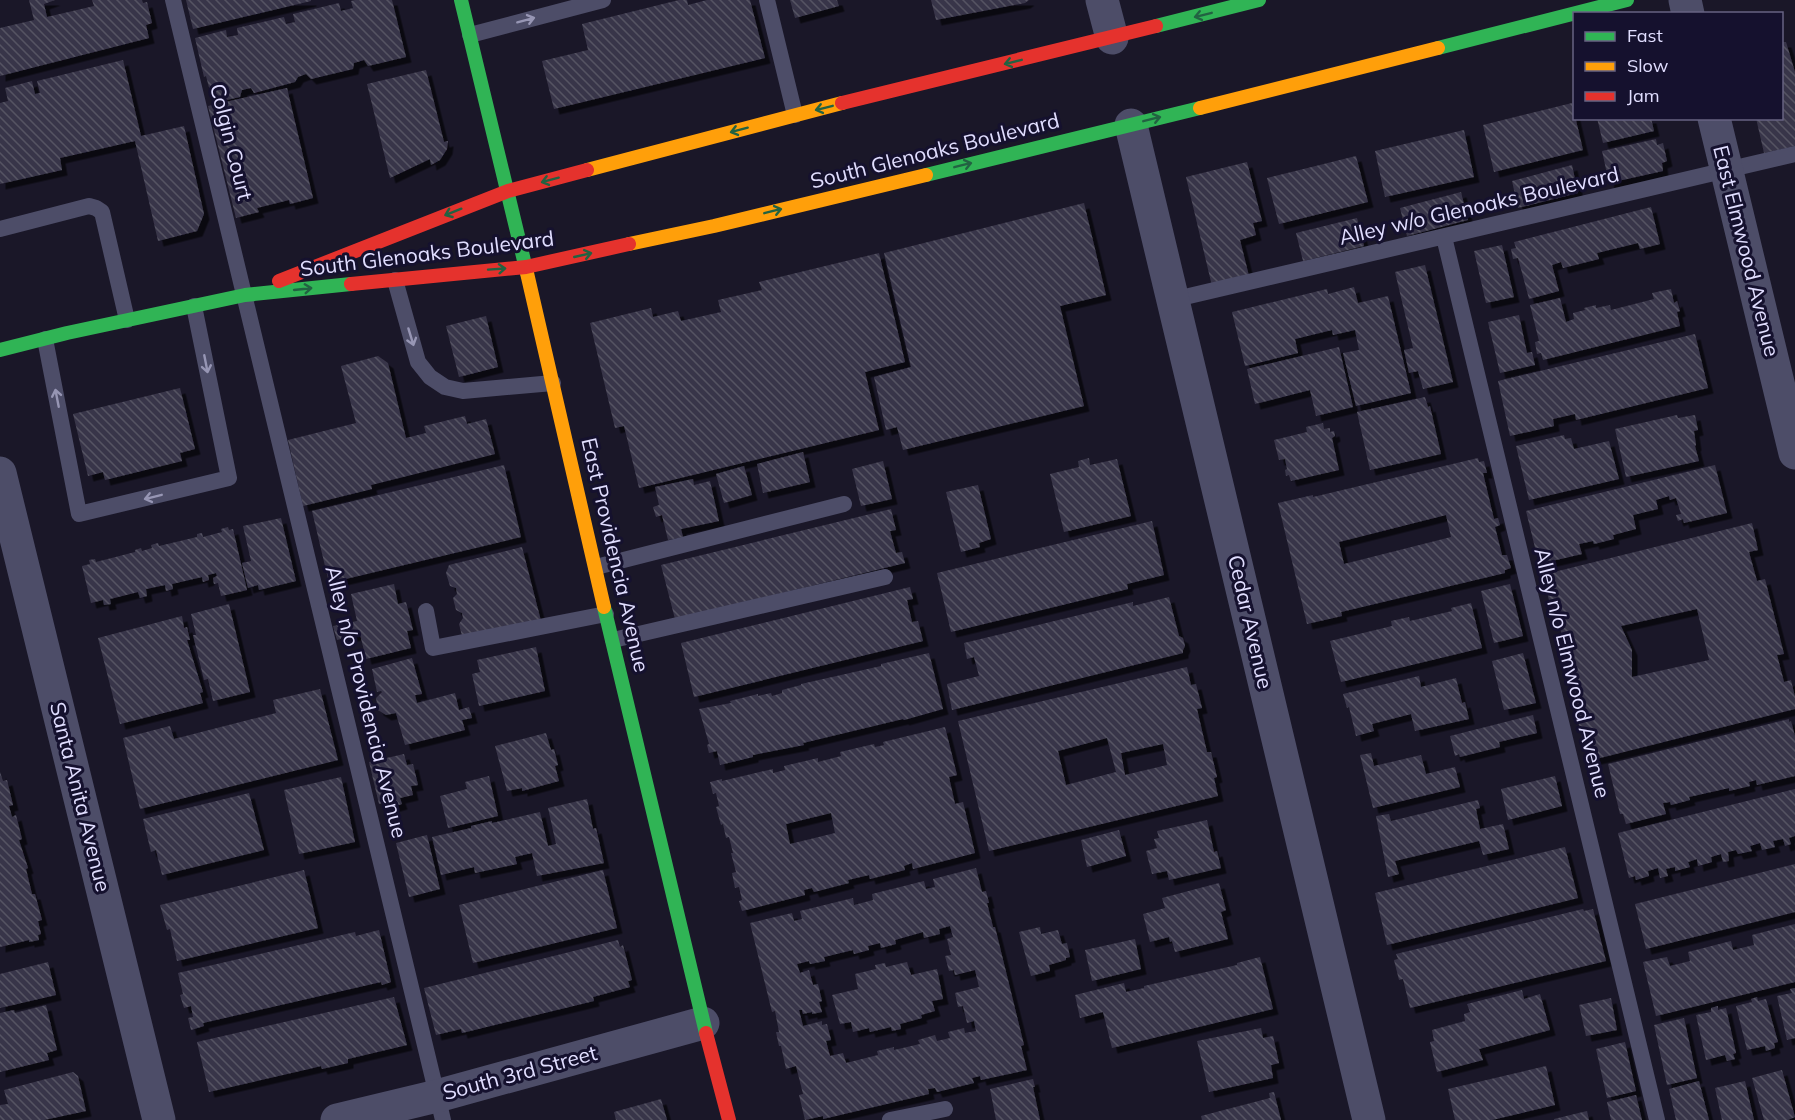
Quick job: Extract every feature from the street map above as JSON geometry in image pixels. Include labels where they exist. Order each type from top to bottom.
[{"type":"main road","name":"East Providencia Avenue","points":[[461,0],[703,1023],[729,1120]]},
{"type":"main road","name":"South Glenoaks Boulevard","points":[[245,295],[508,191],[795,116],[1259,0]]},
{"type":"main road","name":"South Glenoaks Boulevard","points":[[1579,12],[1627,0]]},
{"type":"main road","name":"South Glenoaks Boulevard","points":[[0,350],[245,295],[526,267],[714,226],[1131,125],[1573,14]]},
{"type":"street","points":[[1102,0],[1112,38]]},
{"type":"street","name":"East Elmwood Avenue","points":[[1714,120],[1795,453]]},
{"type":"street","name":"Cedar Avenue","points":[[1131,125],[1369,1120]]},
{"type":"street","name":"Santa Anita Avenue","points":[[0,473],[159,1120]]},
{"type":"street","name":"South 3rd Street","points":[[337,1120],[440,1108],[703,1023]]},
{"type":"lane","name":"Colgin Court","points":[[174,0],[245,295]]},
{"type":"lane","points":[[470,35],[603,0]]},
{"type":"lane","points":[[768,0],[795,116]]},
{"type":"lane","name":"Alley w/o Glenoaks Boulevard","points":[[1172,300],[1795,154]]},
{"type":"lane","points":[[0,229],[89,206],[102,212],[128,320]]},
{"type":"lane","name":"Alley n/o Elmwood Avenue","points":[[1444,237],[1657,1120]]},
{"type":"lane","points":[[395,280],[418,362],[430,377],[445,387],[463,391],[553,383]]},
{"type":"lane","name":"Alley n/o Providencia Avenue","points":[[245,295],[440,1108]]},
{"type":"lane","points":[[45,339],[80,514],[229,478],[194,306]]},
{"type":"lane","points":[[596,567],[844,504]]},
{"type":"lane","points":[[613,640],[885,577]]},
{"type":"lane","points":[[426,611],[433,648],[606,614]]},
{"type":"lane","points":[[890,1120],[945,1109]]},
{"type":"building","points":[[29,0],[55,0],[44,4],[47,17],[94,6],[92,0],[142,0],[143,3],[147,2],[152,23],[146,25],[149,38],[0,76],[0,28],[34,20]]},
{"type":"building","points":[[186,0],[311,0],[311,1],[193,29]]},
{"type":"building","points":[[392,0],[406,57],[368,66],[364,60],[354,63],[353,69],[311,79],[306,74],[298,77],[295,82],[254,93],[251,88],[242,90],[240,97],[213,103],[195,38],[226,30],[227,37],[238,35],[237,28],[284,17],[286,24],[295,22],[293,14],[339,3],[341,11],[353,8],[351,1]]},
{"type":"building","points":[[687,0],[688,5],[707,0],[750,0],[765,58],[554,109],[542,61],[588,50],[582,24]]},
{"type":"building","points":[[790,0],[837,0],[839,6],[795,18]]},
{"type":"building","points":[[931,0],[1029,0],[1025,3],[936,20]]},
{"type":"building","points":[[1783,42],[1786,42],[1795,72],[1795,146],[1764,153],[1756,120],[1783,120]]},
{"type":"building","points":[[123,60],[141,136],[184,126],[204,214],[197,231],[158,241],[135,141],[60,158],[62,170],[0,184],[0,103],[8,101],[5,88],[32,81],[35,94],[40,93],[37,81]]},
{"type":"building","points":[[426,70],[444,142],[448,141],[447,149],[440,160],[431,165],[430,159],[390,178],[367,84]]},
{"type":"building","points":[[287,88],[313,198],[290,204],[289,200],[257,208],[259,212],[236,218],[208,106]]},
{"type":"building","points":[[1572,103],[1573,120],[1576,120],[1583,150],[1494,172],[1483,125]]},
{"type":"building","points":[[1597,120],[1651,120],[1654,131],[1603,143]]},
{"type":"building","points":[[1464,130],[1474,177],[1385,197],[1375,151]]},
{"type":"building","points":[[1656,139],[1657,145],[1663,143],[1667,161],[1662,163],[1663,171],[1609,183],[1602,151]]},
{"type":"building","points":[[1356,156],[1368,202],[1279,224],[1267,178]]},
{"type":"building","points":[[1247,162],[1262,221],[1253,223],[1256,235],[1240,240],[1249,276],[1212,286],[1186,177]]},
{"type":"building","points":[[1572,165],[1578,193],[1518,208],[1512,181]]},
{"type":"building","points":[[1461,192],[1468,220],[1407,236],[1400,208]]},
{"type":"building","points":[[1084,203],[1106,295],[1060,306],[1084,406],[903,450],[897,427],[886,430],[874,377],[911,367],[884,253]]},
{"type":"building","points":[[1651,207],[1660,244],[1640,249],[1638,243],[1597,253],[1599,259],[1563,268],[1561,262],[1552,265],[1559,291],[1529,299],[1518,258],[1513,259],[1511,249],[1516,248],[1514,242]]},
{"type":"building","points":[[1357,218],[1364,246],[1303,261],[1296,233]]},
{"type":"building","points":[[1502,245],[1514,297],[1486,303],[1474,251]]},
{"type":"building","points":[[879,253],[905,362],[865,372],[879,430],[639,488],[624,426],[615,428],[590,323],[651,308],[653,317],[678,311],[681,321],[721,312],[718,300],[762,290],[759,282]]},
{"type":"building","points":[[1425,265],[1453,382],[1423,389],[1418,371],[1409,373],[1404,350],[1413,348],[1395,272]]},
{"type":"building","points":[[1354,287],[1358,303],[1388,296],[1411,393],[1356,406],[1343,353],[1359,350],[1355,330],[1333,335],[1332,330],[1295,339],[1298,353],[1245,366],[1232,312],[1327,289],[1328,294]]},
{"type":"building","points":[[1671,289],[1674,303],[1677,301],[1680,311],[1677,312],[1680,326],[1543,360],[1541,353],[1537,354],[1535,342],[1539,341],[1530,305],[1560,298],[1566,322],[1574,319],[1573,313],[1585,310],[1584,308],[1610,305],[1611,310],[1654,299],[1652,293]]},
{"type":"building","points":[[1519,315],[1527,353],[1532,352],[1535,365],[1500,373],[1488,322]]},
{"type":"building","points":[[486,316],[498,367],[459,377],[446,326]]},
{"type":"building","points":[[1695,334],[1708,388],[1576,420],[1575,414],[1553,419],[1554,426],[1510,436],[1498,381]]},
{"type":"building","points":[[1339,347],[1353,407],[1316,416],[1310,390],[1255,404],[1247,369]]},
{"type":"building","points":[[378,356],[388,363],[406,438],[426,433],[424,426],[465,416],[467,424],[486,419],[495,454],[371,485],[372,489],[303,506],[288,440],[356,423],[341,366]]},
{"type":"building","points":[[180,388],[195,449],[180,453],[182,461],[105,480],[103,472],[88,476],[73,414]]},
{"type":"building","points":[[1425,397],[1428,407],[1430,406],[1441,454],[1370,470],[1357,412]]},
{"type":"building","points":[[1677,415],[1678,418],[1695,415],[1698,430],[1694,431],[1695,446],[1699,461],[1626,477],[1615,429]]},
{"type":"building","points":[[1323,423],[1324,429],[1330,428],[1330,432],[1334,431],[1335,436],[1332,438],[1339,470],[1291,481],[1289,475],[1286,476],[1285,459],[1279,460],[1274,440],[1307,432],[1306,427]]},
{"type":"building","points":[[1564,435],[1565,439],[1571,438],[1574,449],[1609,441],[1619,479],[1529,500],[1516,446]]},
{"type":"building","points":[[803,452],[810,482],[763,493],[757,464]]},
{"type":"building","points":[[1089,458],[1090,465],[1117,459],[1131,516],[1064,532],[1050,474],[1079,467],[1078,461]]},
{"type":"building","points":[[1478,458],[1479,462],[1484,461],[1487,473],[1483,473],[1494,519],[1498,518],[1500,525],[1495,527],[1502,555],[1507,555],[1511,568],[1505,570],[1505,573],[1341,612],[1342,616],[1307,624],[1278,503],[1313,495],[1313,497]],"holes":[[[1446,515],[1451,537],[1344,564],[1339,542]]]},
{"type":"building","points":[[883,461],[892,499],[861,506],[852,469]]},
{"type":"building","points":[[504,465],[521,537],[329,583],[312,511]]},
{"type":"building","points":[[1715,465],[1727,513],[1684,523],[1683,519],[1678,521],[1676,515],[1681,514],[1676,498],[1670,500],[1669,496],[1656,500],[1658,509],[1633,515],[1636,529],[1613,535],[1614,539],[1594,544],[1593,541],[1579,544],[1582,554],[1539,564],[1526,511]]},
{"type":"building","points":[[744,466],[752,495],[724,503],[716,474]]},
{"type":"building","points":[[693,479],[694,485],[710,481],[719,521],[681,529],[683,537],[668,540],[662,515],[656,517],[653,507],[659,505],[655,487]]},
{"type":"building","points":[[978,485],[991,539],[979,543],[980,547],[961,552],[946,492]]},
{"type":"building","points":[[891,509],[896,530],[890,531],[896,553],[902,552],[905,563],[675,619],[661,565]]},
{"type":"building","points":[[281,518],[296,581],[259,590],[258,585],[248,588],[242,563],[251,561],[243,526]]},
{"type":"building","points":[[1152,521],[1164,575],[1127,584],[1128,589],[951,632],[937,573]]},
{"type":"building","points":[[1752,523],[1758,550],[1749,552],[1757,581],[1765,579],[1784,654],[1777,655],[1784,682],[1791,680],[1795,709],[1588,761],[1576,714],[1580,714],[1561,645],[1564,644],[1557,616],[1553,617],[1546,588],[1549,587],[1546,574]],"holes":[[[1697,609],[1709,660],[1632,677],[1632,650],[1621,626]]]},
{"type":"building","points":[[228,527],[229,530],[233,529],[247,590],[221,596],[218,583],[214,584],[213,578],[217,576],[216,573],[208,575],[209,580],[203,582],[202,577],[172,584],[173,589],[166,591],[165,585],[146,589],[147,596],[140,598],[138,592],[110,599],[111,604],[104,605],[103,600],[91,603],[82,566],[90,564],[89,560],[95,559],[96,562],[135,552],[141,548],[142,551],[152,548],[151,545],[158,543],[159,546],[197,537],[197,534],[202,533],[203,537],[222,532],[221,529]]},
{"type":"building","points":[[522,547],[541,621],[462,636],[459,624],[463,618],[462,613],[456,610],[453,598],[457,594],[456,588],[450,586],[446,573],[449,565]]},
{"type":"building","points":[[394,584],[398,604],[406,602],[413,630],[407,631],[411,648],[366,659],[360,634],[337,640],[333,626],[357,621],[351,594]]},
{"type":"building","points":[[1510,584],[1523,636],[1494,643],[1481,591]]},
{"type":"building","points":[[910,587],[913,599],[907,600],[912,622],[918,621],[923,641],[694,697],[681,643]]},
{"type":"building","points":[[1169,597],[1179,636],[1183,638],[1185,646],[1183,653],[952,710],[947,684],[979,676],[974,657],[967,659],[964,643],[1133,602],[1133,606]]},
{"type":"building","points":[[1471,603],[1482,648],[1341,682],[1330,641],[1392,626],[1391,621],[1409,617],[1410,621],[1452,611],[1451,608]]},
{"type":"building","points":[[229,604],[250,692],[213,701],[208,679],[204,680],[193,635],[196,635],[191,614]]},
{"type":"building","points":[[182,616],[184,628],[187,627],[190,640],[187,640],[203,692],[200,693],[203,703],[120,724],[98,638]]},
{"type":"building","points":[[536,647],[545,691],[479,706],[472,674],[480,672],[477,660]]},
{"type":"building","points":[[929,653],[943,709],[720,765],[717,751],[709,753],[707,745],[709,744],[699,709],[731,703],[730,701],[758,694],[758,696],[771,693],[772,696],[801,684]]},
{"type":"building","points":[[1523,653],[1536,703],[1504,710],[1492,661]]},
{"type":"building","points":[[412,658],[422,694],[415,695],[417,703],[455,693],[459,710],[469,707],[472,718],[462,720],[465,730],[405,745],[396,713],[386,715],[378,710],[376,698],[382,692],[377,692],[372,669]]},
{"type":"building","points":[[1187,667],[1191,685],[1196,684],[1202,708],[1197,709],[1207,752],[1211,752],[1217,777],[1214,778],[1218,796],[989,851],[958,721]],"holes":[[[1107,738],[1116,772],[1066,785],[1058,751]],[[1163,744],[1167,765],[1125,775],[1121,753]]]},
{"type":"building","points":[[1419,676],[1421,687],[1456,678],[1462,703],[1465,702],[1469,719],[1415,731],[1411,714],[1372,724],[1374,731],[1356,736],[1349,707],[1347,708],[1343,694]]},
{"type":"building","points":[[320,689],[338,760],[140,809],[123,738],[170,726],[174,739],[276,713],[273,700]]},
{"type":"building","points":[[1533,715],[1537,733],[1499,742],[1500,747],[1460,757],[1459,754],[1455,756],[1450,736]]},
{"type":"building","points":[[1789,719],[1795,736],[1795,776],[1757,785],[1756,780],[1749,782],[1750,786],[1689,797],[1690,800],[1671,805],[1670,802],[1663,803],[1666,814],[1626,824],[1623,814],[1620,814],[1608,764]]},
{"type":"building","points":[[945,727],[957,775],[949,777],[955,804],[963,802],[975,853],[913,869],[912,863],[904,866],[905,870],[870,879],[869,875],[848,880],[849,883],[814,892],[812,888],[804,890],[805,895],[742,911],[739,887],[735,888],[732,873],[736,872],[731,853],[733,853],[729,837],[726,838],[723,824],[721,825],[716,807],[719,806],[716,793],[713,794],[710,782],[773,769],[773,773],[785,770],[784,766],[818,758],[818,762],[841,756],[840,752],[874,744],[875,747],[884,745],[883,742]],"holes":[[[831,813],[835,833],[790,844],[786,824]]]},
{"type":"building","points":[[546,733],[551,750],[554,749],[559,781],[522,791],[522,788],[507,791],[495,746]]},
{"type":"building","points":[[1371,753],[1374,766],[1421,755],[1426,774],[1455,767],[1460,787],[1373,808],[1360,755]]},
{"type":"building","points":[[404,754],[407,765],[413,764],[418,785],[411,786],[413,795],[400,798],[402,804],[388,808],[386,802],[379,804],[369,762]]},
{"type":"building","points":[[0,772],[3,781],[7,780],[13,805],[9,806],[12,817],[16,815],[22,839],[19,840],[28,868],[26,869],[32,894],[35,894],[42,920],[38,921],[41,934],[38,935],[39,940],[0,947]]},
{"type":"building","points":[[489,776],[498,816],[448,828],[440,796],[467,789],[465,782]]},
{"type":"building","points":[[1555,776],[1562,806],[1508,820],[1501,789]]},
{"type":"building","points":[[341,777],[355,842],[299,854],[284,790]]},
{"type":"building","points":[[1795,789],[1795,836],[1789,838],[1791,844],[1785,846],[1783,839],[1773,841],[1775,847],[1762,850],[1760,843],[1750,846],[1752,851],[1738,854],[1736,850],[1728,852],[1729,861],[1723,862],[1721,854],[1711,857],[1712,862],[1698,866],[1697,859],[1688,862],[1690,867],[1675,871],[1675,867],[1666,869],[1668,876],[1660,878],[1658,868],[1648,871],[1649,876],[1636,880],[1635,876],[1629,878],[1618,833]]},
{"type":"building","points":[[249,793],[264,850],[162,875],[156,850],[151,852],[143,819]]},
{"type":"building","points":[[587,799],[593,829],[596,828],[604,863],[537,876],[532,853],[515,857],[517,864],[475,873],[474,867],[441,875],[432,837],[492,821],[492,823],[540,812],[548,846],[556,844],[548,808]]},
{"type":"building","points":[[1478,800],[1480,808],[1476,809],[1480,829],[1503,824],[1509,849],[1483,855],[1479,841],[1395,861],[1399,874],[1388,877],[1376,816],[1389,814],[1391,821]]},
{"type":"building","points":[[1207,820],[1214,852],[1217,851],[1221,868],[1169,880],[1167,871],[1152,874],[1146,851],[1157,848],[1154,839],[1159,838],[1157,831]]},
{"type":"building","points":[[1119,830],[1126,856],[1087,867],[1081,840]]},
{"type":"building","points":[[427,835],[440,889],[409,897],[396,843]]},
{"type":"building","points":[[1565,847],[1578,898],[1387,945],[1375,893]]},
{"type":"building","points":[[1795,864],[1795,912],[1646,949],[1635,904]]},
{"type":"building","points":[[976,868],[982,892],[986,891],[989,903],[987,903],[1024,1045],[1021,1046],[1027,1070],[981,1080],[980,1076],[972,1078],[974,1083],[937,1092],[935,1088],[928,1089],[929,1094],[823,1119],[823,1116],[805,1120],[799,1095],[803,1094],[796,1066],[786,1069],[776,1032],[779,1032],[775,1011],[772,1012],[750,923],[792,913],[794,921],[802,919],[800,911],[853,898],[854,905],[873,900],[872,894],[924,881],[926,889],[935,887],[933,879]],"holes":[[[950,926],[953,937],[947,939],[951,955],[945,956],[949,971],[954,970],[955,975],[975,970],[979,987],[955,993],[958,1007],[963,1006],[967,1023],[974,1021],[976,1031],[965,1033],[964,1028],[948,1032],[950,1038],[937,1041],[935,1035],[918,1040],[920,1044],[877,1051],[878,1055],[846,1063],[843,1053],[830,1056],[826,1041],[831,1040],[827,1024],[822,1025],[822,1021],[803,1026],[799,1010],[802,1010],[803,1014],[822,1012],[819,1002],[822,1001],[818,984],[813,985],[809,970],[800,973],[797,964],[825,961],[824,957],[853,950],[854,954],[869,950],[868,946],[880,943],[881,948],[896,944],[895,940],[923,932],[924,938],[940,934],[939,929]]]},
{"type":"building","points":[[304,870],[318,928],[177,961],[170,929],[167,930],[160,905]]},
{"type":"building","points":[[603,870],[617,928],[473,963],[459,905]]},
{"type":"building","points":[[1219,883],[1226,910],[1221,912],[1228,939],[1175,952],[1169,937],[1150,942],[1143,914],[1165,908],[1162,898]]},
{"type":"building","points":[[1583,909],[1584,911],[1593,909],[1606,961],[1410,1008],[1403,979],[1399,980],[1394,960],[1398,959],[1396,954]]},
{"type":"building","points":[[1795,924],[1795,982],[1656,1016],[1643,962],[1667,957],[1670,966],[1690,961],[1688,952],[1731,941],[1733,950],[1754,945],[1752,935]]},
{"type":"building","points":[[1040,927],[1041,934],[1058,930],[1062,944],[1067,943],[1070,957],[1049,965],[1050,971],[1031,976],[1019,932]]},
{"type":"building","points":[[379,930],[391,982],[382,985],[381,982],[203,1023],[204,1026],[191,1030],[188,1018],[193,1017],[191,1006],[184,1008],[178,973],[355,932],[356,936]]},
{"type":"building","points":[[1135,939],[1141,969],[1092,981],[1085,950]]},
{"type":"building","points":[[618,940],[620,947],[623,945],[632,980],[628,981],[630,987],[593,997],[594,1001],[462,1033],[461,1029],[436,1035],[424,988]]},
{"type":"building","points":[[1260,957],[1273,1009],[1112,1048],[1103,1012],[1080,1018],[1075,995],[1124,983],[1126,992],[1237,965],[1237,963]]},
{"type":"building","points":[[48,962],[56,995],[0,1008],[0,974]]},
{"type":"building","points":[[907,962],[911,975],[937,969],[943,999],[932,1001],[935,1011],[921,1015],[922,1018],[900,1024],[901,1029],[892,1031],[891,1027],[870,1032],[869,1028],[853,1032],[851,1022],[840,1024],[832,995],[858,989],[855,974],[876,969],[875,965],[885,963],[886,967]]},
{"type":"building","points":[[1795,988],[1795,1038],[1787,1040],[1777,996],[1792,993],[1790,989]]},
{"type":"building","points":[[1522,990],[1524,999],[1540,994],[1550,1030],[1479,1049],[1483,1060],[1437,1072],[1430,1042],[1434,1041],[1432,1030],[1465,1021],[1464,1014],[1470,1012],[1467,1004]]},
{"type":"building","points":[[394,997],[407,1045],[348,1059],[348,1063],[322,1069],[321,1066],[209,1092],[197,1042]]},
{"type":"building","points":[[1757,997],[1758,1001],[1766,999],[1778,1042],[1774,1043],[1775,1048],[1766,1051],[1765,1046],[1747,1050],[1736,1006],[1752,1002],[1751,999]]},
{"type":"building","points":[[1611,998],[1617,1030],[1586,1036],[1579,1005]]},
{"type":"building","points":[[46,1005],[57,1050],[47,1053],[49,1060],[0,1072],[0,1013],[14,1010],[15,1013]]},
{"type":"building","points":[[1718,1006],[1718,1010],[1726,1008],[1736,1053],[1733,1054],[1735,1059],[1727,1061],[1725,1055],[1706,1060],[1696,1015],[1711,1012],[1711,1008]]},
{"type":"building","points":[[1684,1018],[1697,1078],[1667,1085],[1654,1025]]},
{"type":"building","points":[[1261,1028],[1263,1038],[1273,1036],[1279,1063],[1271,1065],[1273,1078],[1209,1092],[1197,1041]]},
{"type":"building","points":[[1625,1042],[1636,1091],[1607,1098],[1596,1049]]},
{"type":"building","points":[[1546,1066],[1555,1105],[1492,1120],[1455,1120],[1448,1089]]},
{"type":"building","points":[[1782,1070],[1795,1117],[1788,1120],[1764,1120],[1752,1078]]},
{"type":"building","points":[[73,1072],[78,1076],[86,1111],[44,1120],[0,1120],[0,1105],[8,1104],[4,1090]]},
{"type":"building","points":[[1033,1079],[1040,1120],[996,1120],[990,1089]]},
{"type":"building","points":[[1699,1081],[1709,1120],[1676,1120],[1669,1089]]},
{"type":"building","points":[[1745,1081],[1754,1120],[1722,1120],[1715,1088]]},
{"type":"building","points":[[1274,1092],[1281,1120],[1202,1120],[1201,1116],[1270,1098],[1269,1093]]},
{"type":"building","points":[[1636,1095],[1642,1120],[1611,1120],[1607,1102]]},
{"type":"building","points":[[661,1099],[667,1120],[616,1120],[614,1112]]},
{"type":"building","points":[[1587,1111],[1589,1120],[1554,1120],[1554,1119]]},
{"type":"traffic: fast","points":[[461,0],[527,273]]},
{"type":"traffic: fast","points":[[1156,26],[1259,0]]},
{"type":"traffic: fast","points":[[1580,12],[1627,0]]},
{"type":"traffic: fast","points":[[1438,48],[1573,14]]},
{"type":"traffic: fast","points":[[926,175],[1200,108]]},
{"type":"traffic: fast","points":[[0,350],[67,333],[245,295],[351,284]]},
{"type":"traffic: fast","points":[[604,607],[706,1033]]},
{"type":"traffic: slow","points":[[1200,108],[1438,48]]},
{"type":"traffic: slow","points":[[587,170],[842,103]]},
{"type":"traffic: slow","points":[[629,244],[926,175]]},
{"type":"traffic: slow","points":[[527,273],[604,607]]},
{"type":"traffic: jam","points":[[842,103],[1156,26]]},
{"type":"traffic: jam","points":[[279,281],[508,191],[587,170]]},
{"type":"traffic: jam","points":[[351,284],[526,267],[629,244]]},
{"type":"traffic: jam","points":[[706,1033],[729,1120]]}]
